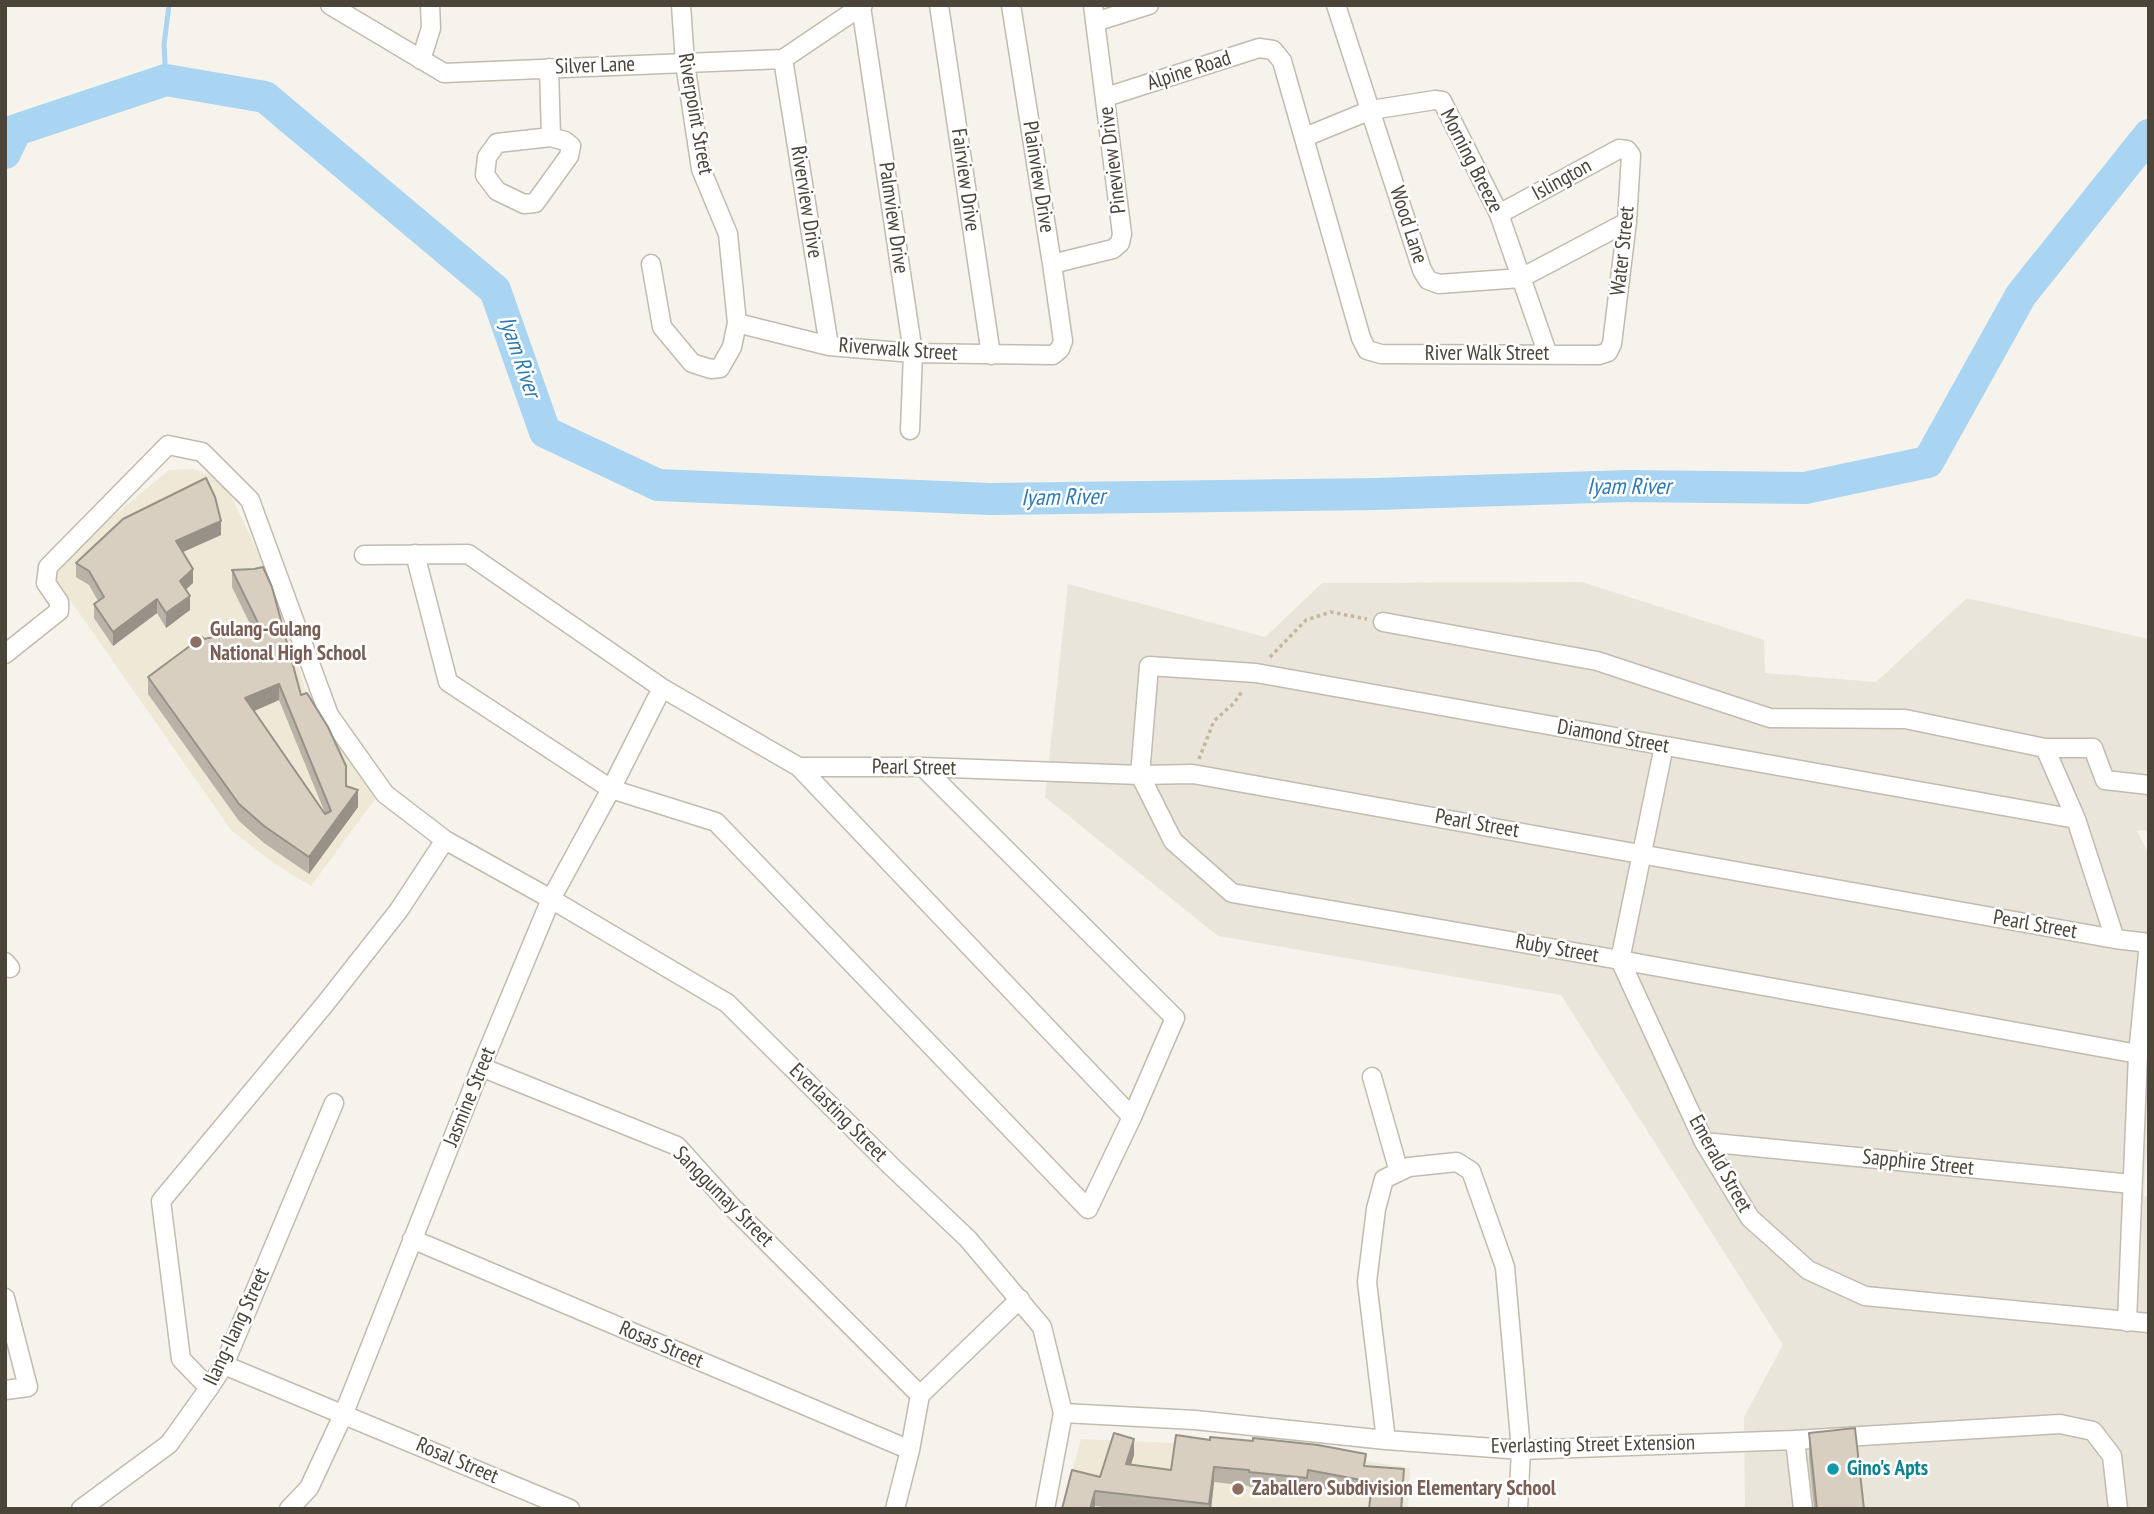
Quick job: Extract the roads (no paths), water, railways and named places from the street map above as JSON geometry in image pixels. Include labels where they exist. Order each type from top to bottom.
[{"type":"street","name":"Silver Lane","points":[[330,5],[444,73],[783,59]]},
{"type":"street","points":[[421,60],[430,38],[430,5]]},
{"type":"street","name":"Riverpoint Street","points":[[652,264],[662,327],[692,363],[711,369],[720,368],[732,348],[737,323],[728,234],[701,169],[685,62],[681,5]]},
{"type":"street","name":"Fairview Drive","points":[[939,5],[991,355]]},
{"type":"street","name":"Plainview Drive","points":[[1011,5],[1063,341],[1060,349]]},
{"type":"street","points":[[1094,14],[1149,5]]},
{"type":"street","name":"Wood Lane","points":[[1336,5],[1422,270],[1428,280],[1439,284],[1521,278],[1627,222]]},
{"type":"street","points":[[783,59],[862,6]]},
{"type":"street","name":"Palmview Drive","points":[[862,6],[913,353],[910,430]]},
{"type":"street","name":"Pineview Drive","points":[[1052,264],[1114,249],[1120,243],[1122,234],[1094,14]]},
{"type":"street","name":"Alpine Road","points":[[1106,97],[1259,48],[1273,50],[1282,61],[1305,137]]},
{"type":"street","name":"Riverview Drive","points":[[783,59],[830,346]]},
{"type":"street","points":[[549,68],[551,137]]},
{"type":"street","name":"Morning Breeze","points":[[1305,137],[1371,110],[1442,101],[1499,214],[1548,355]]},
{"type":"street","points":[[551,137],[571,146],[569,156],[535,203],[524,204],[497,191],[485,175],[487,157],[497,143],[551,137]]},
{"type":"street","name":"River Walk Street","points":[[1305,137],[1361,338],[1367,350],[1381,354],[1599,355],[1608,352]]},
{"type":"street","name":"Islington","points":[[1499,214],[1619,149],[1627,150]]},
{"type":"street","name":"Water Street","points":[[1608,352],[1612,344],[1627,222],[1631,155],[1627,150]]},
{"type":"street","name":"Riverwalk Street","points":[[737,323],[830,346],[913,353],[1053,355],[1060,349]]},
{"type":"street","name":"Everlasting Street","points":[[5,654],[59,611],[59,602],[46,583],[48,567],[168,445],[202,452],[250,500],[329,715],[386,793],[445,840],[727,1003],[968,1239],[1020,1299],[1042,1327],[1063,1413],[1045,1509]]},
{"type":"street","points":[[415,554],[448,682],[611,789],[716,822],[1088,1209],[1175,1018],[923,767]]},
{"type":"street","points":[[364,555],[468,554],[662,688],[799,767],[1132,1117]]},
{"type":"street","points":[[1383,622],[1597,662],[1770,718],[1905,719],[2045,748],[2093,748],[2105,780],[2149,785]]},
{"type":"street","name":"Diamond Street","points":[[1140,775],[1149,666],[1256,673],[2076,819]]},
{"type":"street","name":"Jasmine Street","points":[[289,1509],[309,1488],[344,1413],[481,1067],[551,899],[662,688]]},
{"type":"street","points":[[1620,960],[1664,746]]},
{"type":"street","points":[[2045,748],[2076,819],[2115,939]]},
{"type":"street","name":"Pearl Street","points":[[799,767],[923,767],[1140,775],[1193,774],[2149,943]]},
{"type":"street","name":"Ruby Street","points":[[1140,775],[1172,841],[1232,893],[2138,1054]]},
{"type":"street","points":[[209,1388],[181,1359],[161,1201],[400,910],[445,840]]},
{"type":"street","points":[[2127,1322],[2138,1054],[2149,943]]},
{"type":"street","name":"Emerald Street","points":[[1620,960],[1704,1142],[1750,1218],[1808,1270],[1865,1296],[2149,1323]]},
{"type":"street","name":"Sanggumay Street","points":[[481,1067],[677,1146],[731,1206],[920,1395]]},
{"type":"street","points":[[1372,1077],[1399,1172]]},
{"type":"street","name":"Ilang-Ilang Street","points":[[81,1509],[169,1444],[224,1365],[334,1103]]},
{"type":"street","name":"Sapphire Street","points":[[1704,1142],[2132,1184]]},
{"type":"street","points":[[1386,1440],[1367,1282],[1376,1209],[1384,1179],[1409,1167],[1457,1161],[1471,1171],[1505,1267],[1521,1450],[1518,1509]]},
{"type":"street","name":"Rosas Street","points":[[412,1239],[910,1450]]},
{"type":"street","points":[[5,1298],[28,1387],[5,1390]]},
{"type":"street","points":[[895,1509],[920,1395],[1020,1299]]},
{"type":"street","name":"Rosal Street","points":[[224,1365],[570,1509]]},
{"type":"street","name":"Everlasting Street Extension","points":[[1063,1413],[1195,1420],[1386,1440],[1521,1450],[1795,1440],[2060,1424],[2093,1432],[2112,1456],[2118,1509]]},
{"type":"street","points":[[1795,1440],[1803,1509]]},
{"type":"waterway","points":[[166,80],[164,45],[169,5]]},
{"type":"waterway","name":"Iyam River","points":[[5,153],[16,130],[166,80],[265,97],[495,290],[545,432],[658,485],[990,499],[1376,494],[1629,486],[1805,488],[1928,462],[2021,295],[2149,135]]},
{"type":"waterway","points":[[5,134],[16,130]]},
{"type":"place","name":"Gulang-Gulang National High School","points":[[196,642]]},
{"type":"place","name":"Gino's Apts","points":[[1833,1469]]},
{"type":"place","name":"Zaballero Subdivision Elementary School","points":[[1238,1489]]}]
